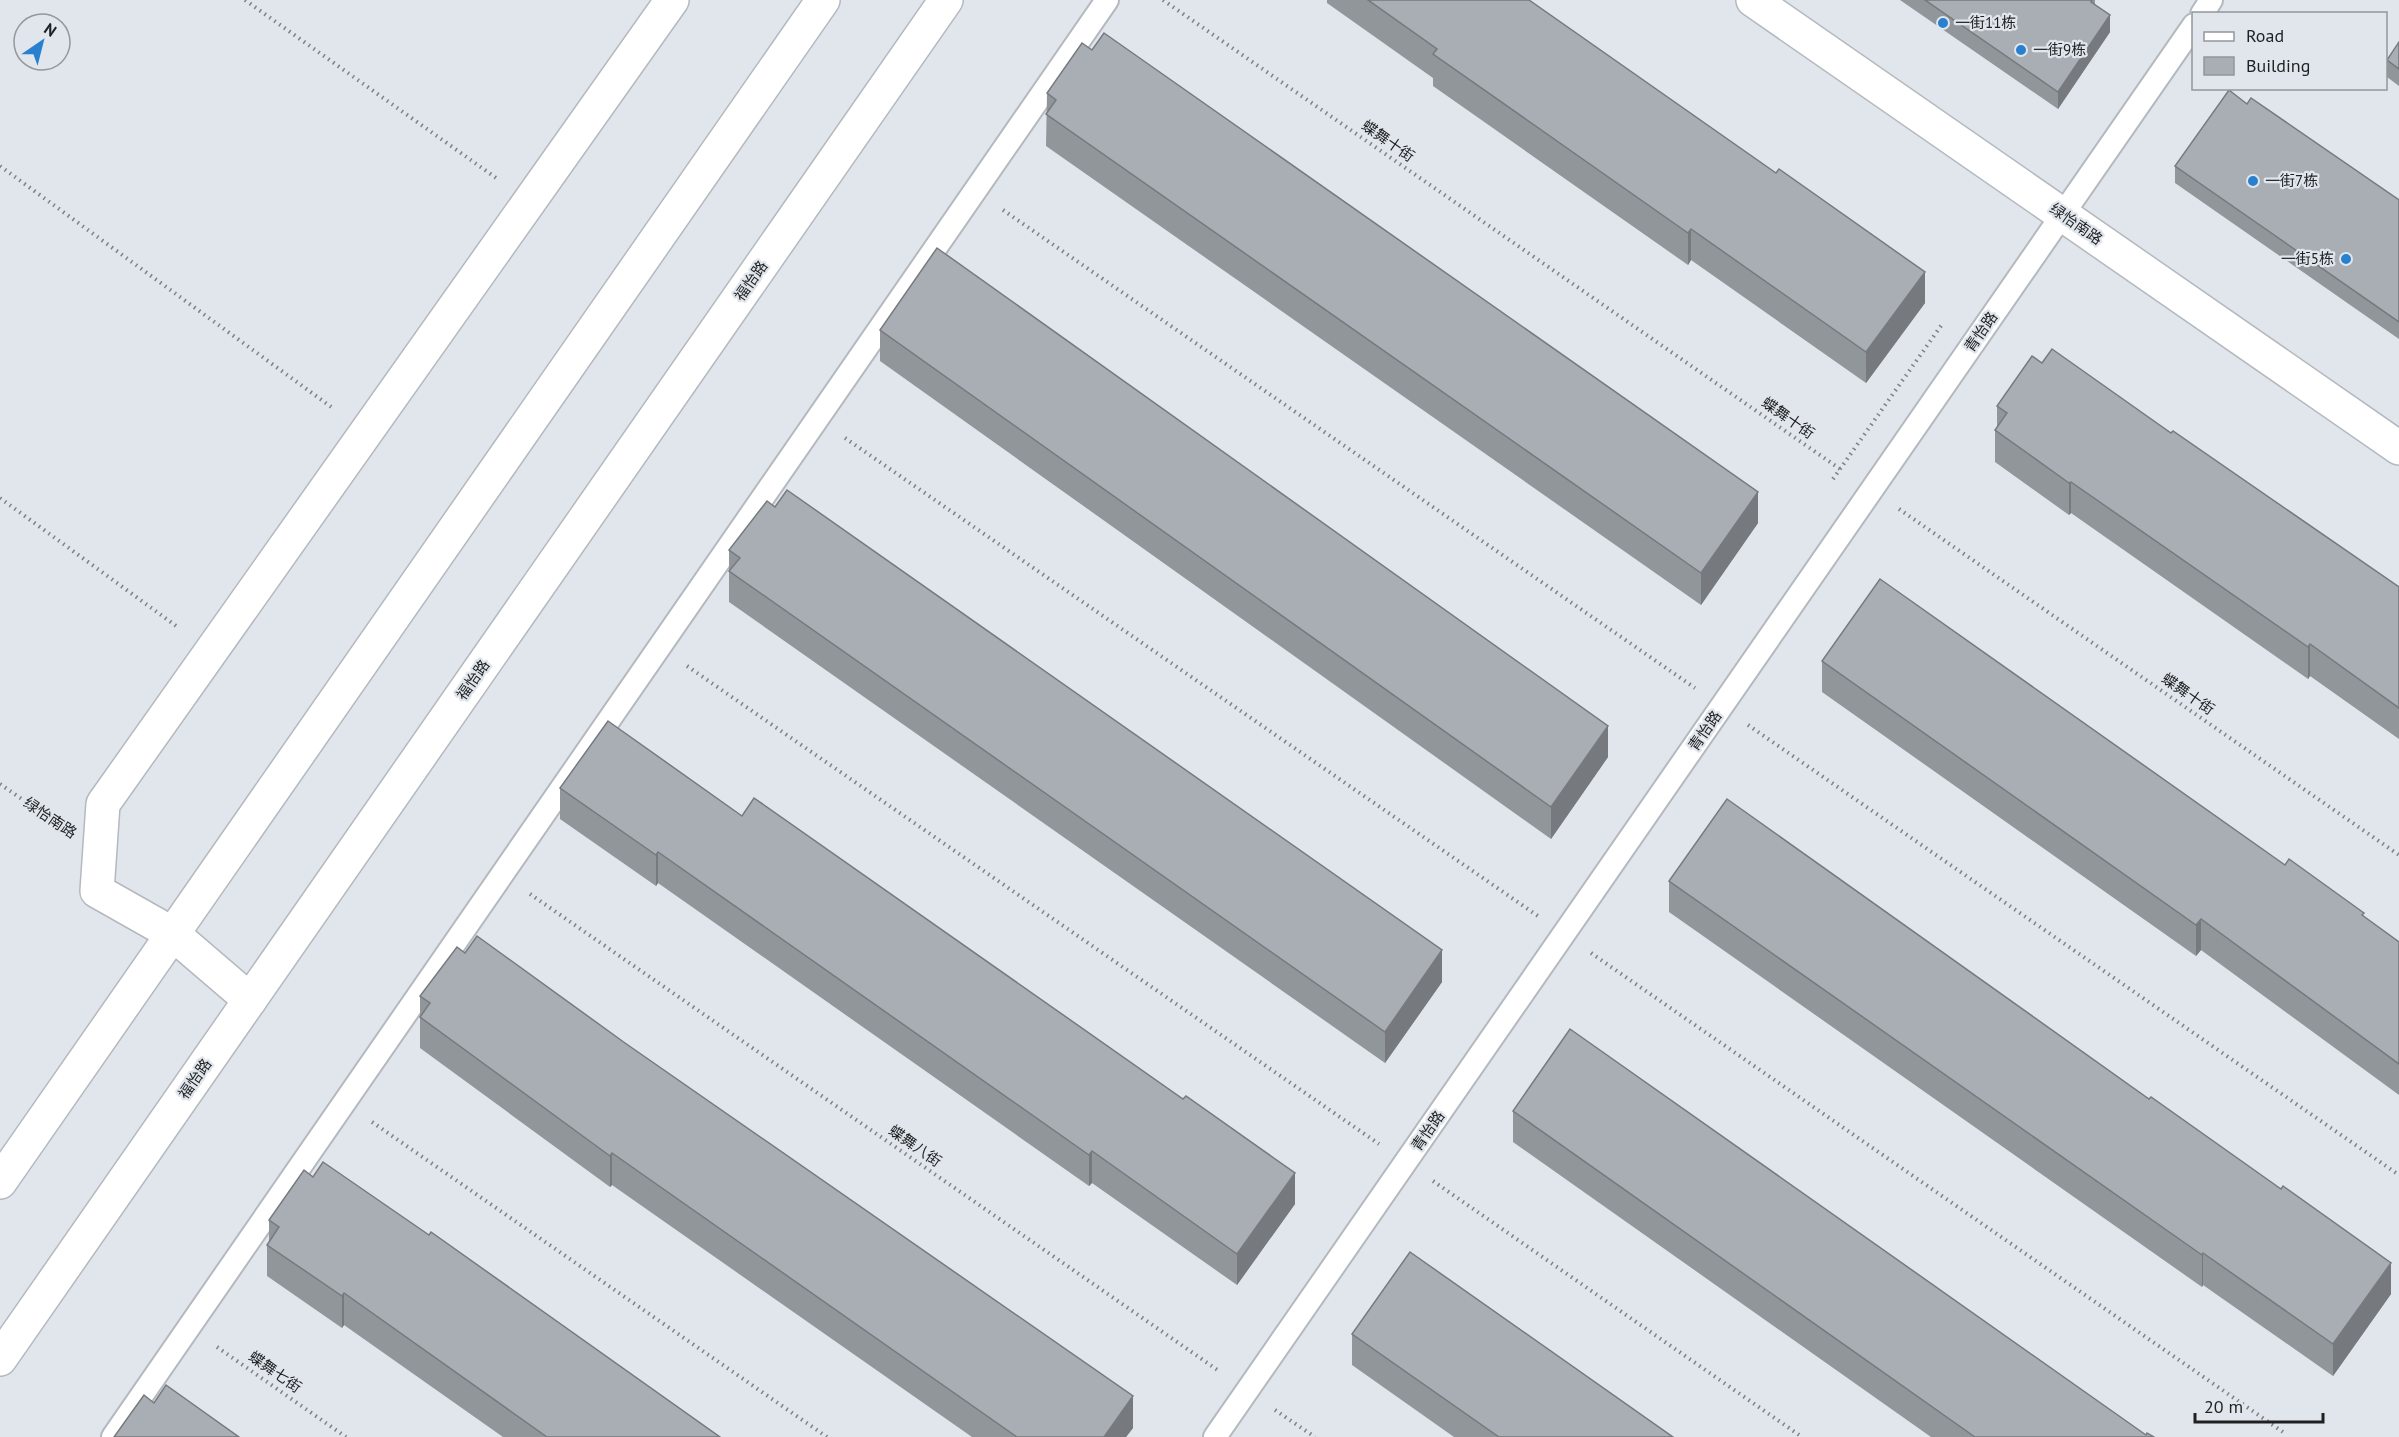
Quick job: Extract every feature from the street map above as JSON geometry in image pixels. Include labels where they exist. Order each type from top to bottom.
[{"type":"street","points":[[250,999],[173,934],[97,891],[103,804],[672,0]]},
{"type":"street","points":[[0,1182],[823,0]]},
{"type":"street","name":"福怡路","points":[[0,1359],[946,0]]},
{"type":"street","name":"绿怡南路","points":[[1753,0],[2399,448]]},
{"type":"lane","points":[[113,1437],[1107,0]]},
{"type":"lane","name":"青怡路","points":[[1215,1437],[2192,26]]},
{"type":"path","points":[[244,0],[530,202]]},
{"type":"path","name":"蝶舞十街","points":[[1163,0],[2399,855]]},
{"type":"path","points":[[0,166],[366,432]]},
{"type":"path","points":[[975,190],[2399,1175]]},
{"type":"path","points":[[1833,479],[1950,314]]},
{"type":"path","points":[[0,498],[211,651]]},
{"type":"path","points":[[659,647],[1802,1437]]},
{"type":"path","name":"绿怡南路","points":[[0,784],[99,852]]},
{"type":"path","name":"蝶舞八街","points":[[502,875],[1315,1437]]},
{"type":"path","points":[[344,1103],[827,1437]]},
{"type":"path","name":"蝶舞七街","points":[[189,1327],[346,1437]]},
{"type":"building","points":[[1368,0],[1529,0],[1776,173],[1779,169],[1925,272],[1866,352],[1691,229],[1688,233],[1433,54],[1437,49]]},
{"type":"building","name":"一街9栋","points":[[1925,0],[2092,0],[2091,2],[2110,15],[2058,92]]},
{"type":"building","points":[[1104,33],[1758,492],[1701,573],[1046,114],[1056,100],[1047,93],[1082,43],[1092,50]]},
{"type":"building","points":[[2399,42],[2399,69],[2387,60]]},
{"type":"building","points":[[2229,90],[2247,104],[2251,98],[2399,200],[2399,322],[2175,166]]},
{"type":"building","points":[[937,248],[1608,726],[1551,807],[880,330]]},
{"type":"building","points":[[2052,349],[2171,433],[2173,431],[2399,587],[2399,708],[2310,644],[2308,647],[1995,430],[2007,413],[1997,406],[2032,356],[2042,363]]},
{"type":"building","points":[[787,490],[1442,950],[1385,1032],[729,571],[740,558],[729,550],[767,501],[775,507]]},
{"type":"building","points":[[1880,579],[2285,865],[2289,859],[2364,913],[2362,915],[2399,942],[2399,1064],[2201,919],[2196,925],[1822,661]]},
{"type":"building","points":[[608,721],[742,816],[754,798],[1183,1099],[1186,1096],[1295,1173],[1237,1254],[1092,1151],[1089,1155],[658,852],[656,855],[560,788]]},
{"type":"building","points":[[1727,799],[2149,1099],[2151,1097],[2281,1189],[2283,1186],[2391,1263],[2333,1344],[2203,1253],[2202,1255],[1669,881]]},
{"type":"building","points":[[477,936],[625,1043],[1133,1396],[1104,1437],[1017,1437],[612,1153],[610,1156],[420,1017],[430,1003],[420,996],[457,947],[465,953]]},
{"type":"building","points":[[1570,1029],[2146,1435],[2147,1433],[2154,1437],[1975,1437],[1513,1111]]},
{"type":"building","points":[[323,1162],[429,1235],[431,1232],[720,1437],[547,1437],[344,1293],[342,1296],[267,1245],[279,1227],[269,1220],[304,1170],[313,1177]]},
{"type":"building","points":[[1410,1252],[1673,1437],[1499,1437],[1352,1334]]},
{"type":"building","points":[[166,1385],[239,1437],[114,1437],[144,1395],[154,1403]]},
{"type":"place","name":"一街11栋","points":[[1943,23]]},
{"type":"place","name":"一街9栋","points":[[2021,50]]},
{"type":"place","name":"一街7栋","points":[[2253,181]]},
{"type":"place","name":"一街5栋","points":[[2346,259]]}]
